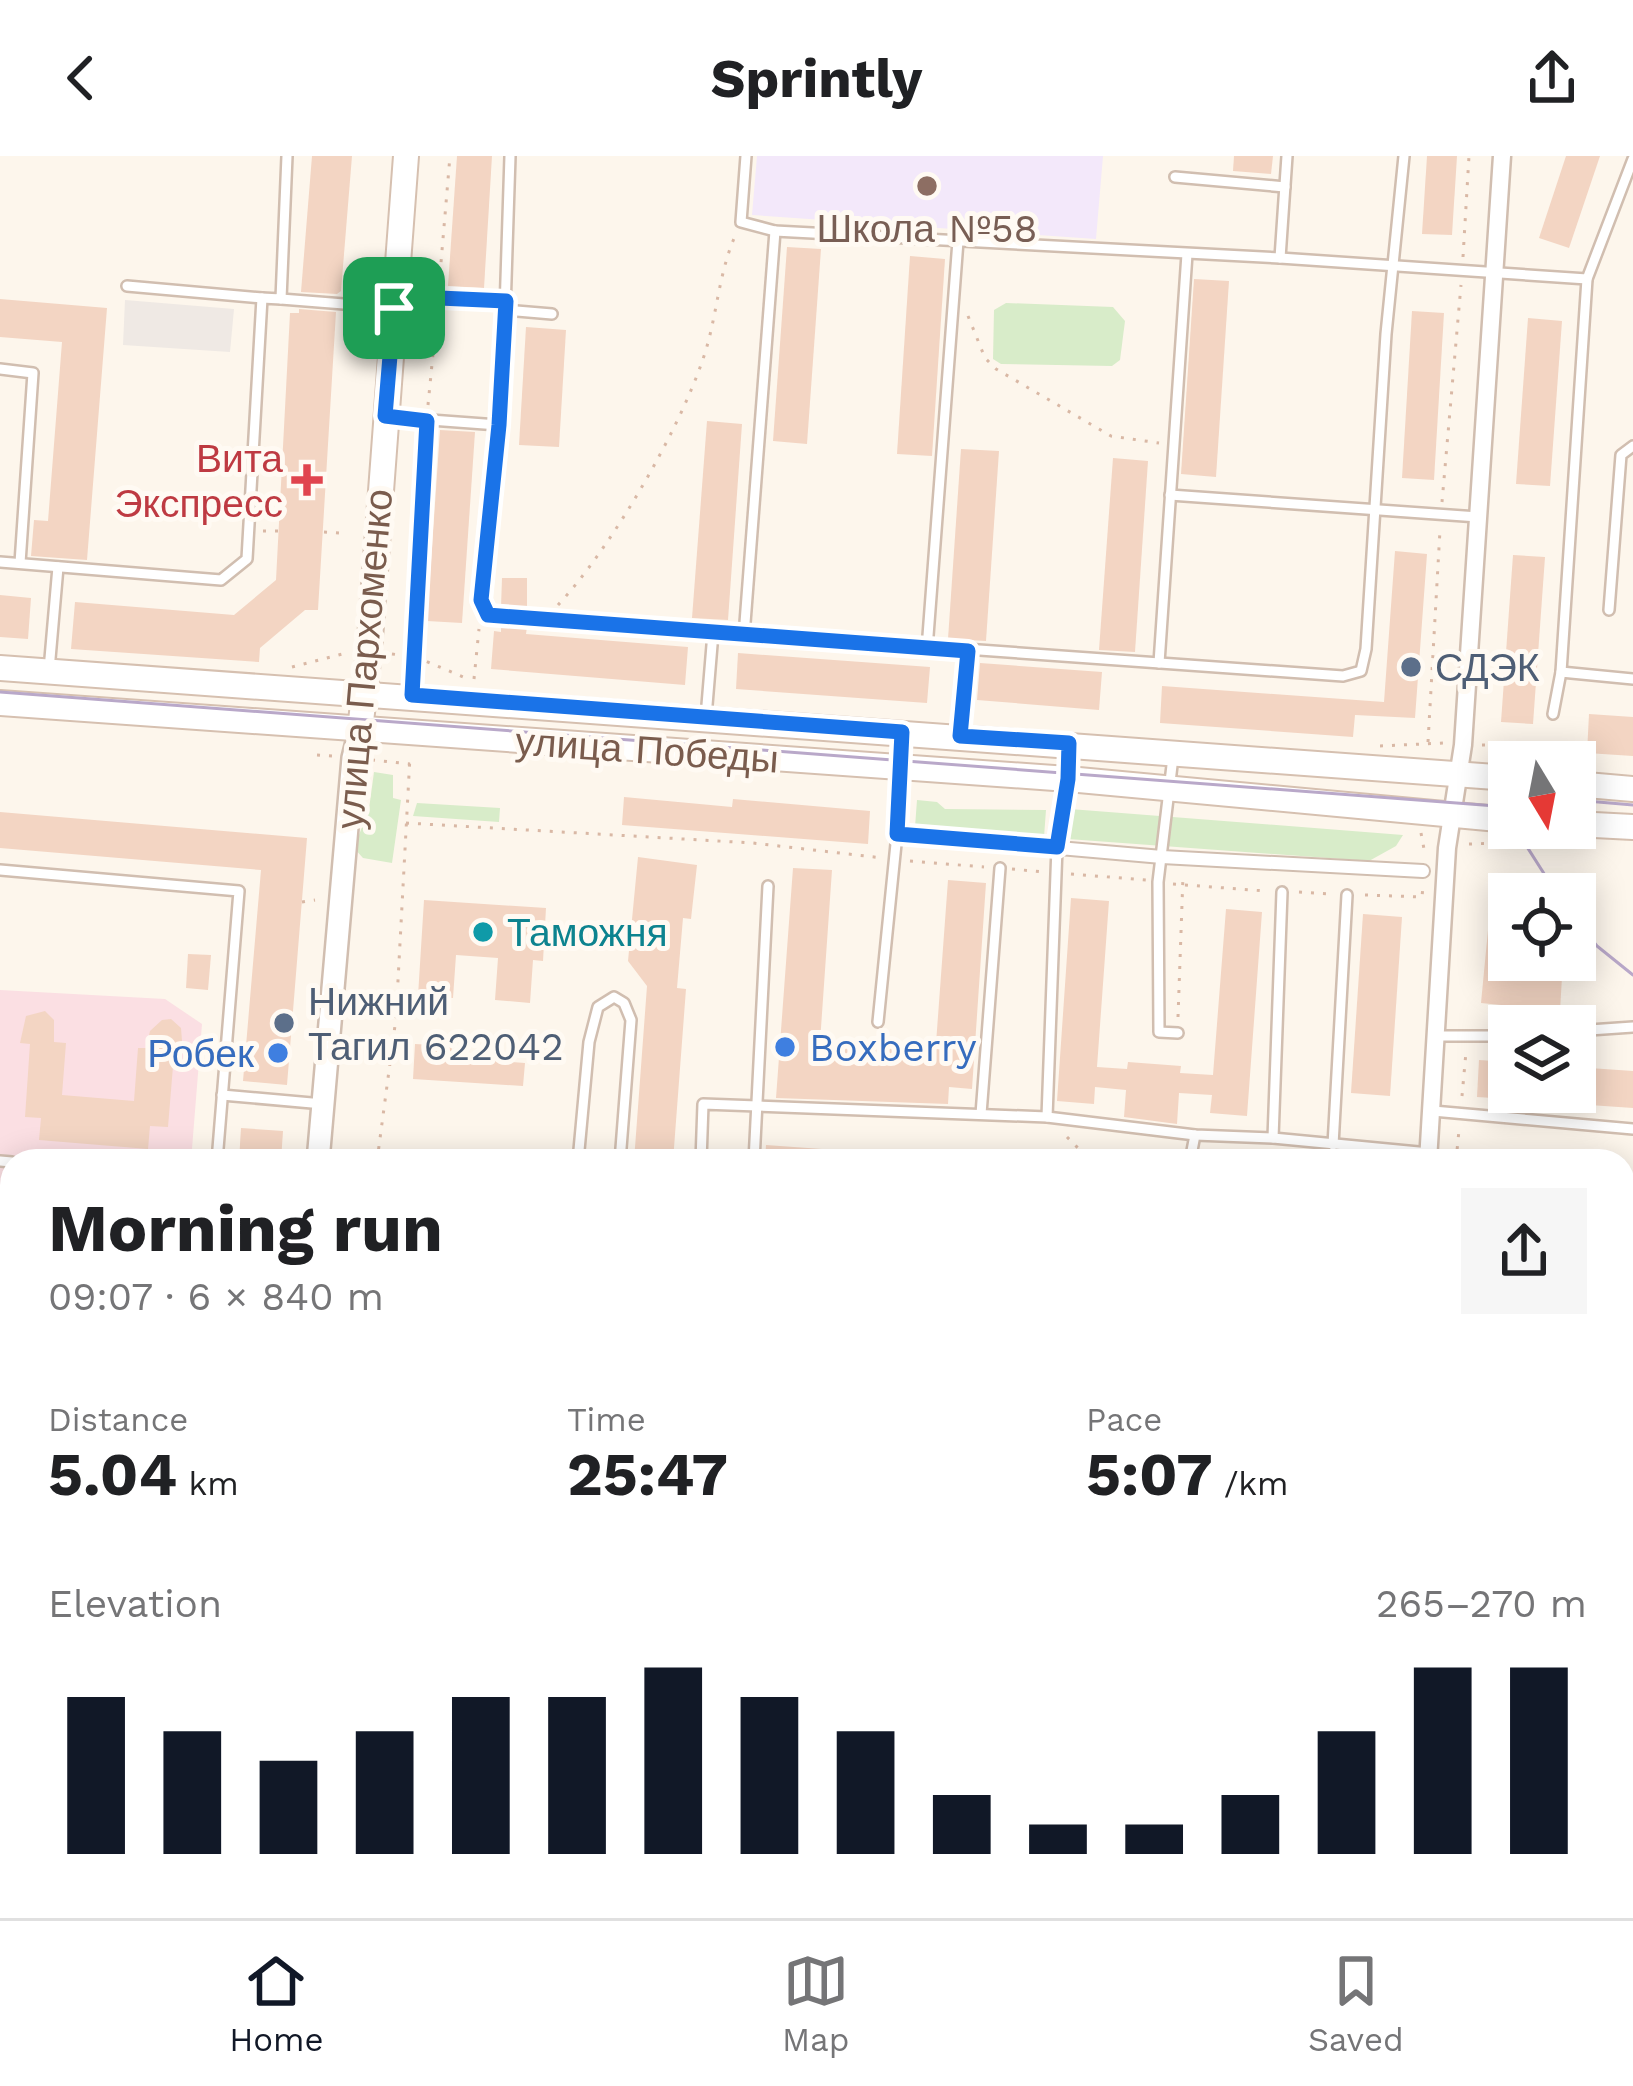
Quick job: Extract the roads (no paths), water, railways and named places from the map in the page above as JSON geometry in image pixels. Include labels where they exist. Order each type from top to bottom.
[{"type":"main road","name":"улица Пархоменко","points":[[360,730],[406,156]]},
{"type":"main road","name":"улица Победы","points":[[0,668],[1488,777]]},
{"type":"main road","name":"улица Победы","points":[[0,704],[1068,779],[1488,818]]},
{"type":"main road","points":[[1596,786],[1633,790]]},
{"type":"main road","points":[[1596,831],[1633,827]]},
{"type":"street","points":[[1430,1149],[1447,848],[1463,745],[1502,156]]},
{"type":"street","name":"улица Пархоменко","points":[[319,1149],[353,758],[360,730]]},
{"type":"street","points":[[897,834],[1162,857],[1424,871]]},
{"type":"lane","points":[[281,299],[287,156]]},
{"type":"lane","points":[[511,156],[499,425],[481,600],[488,615],[1343,676],[1361,670],[1404,156]]},
{"type":"lane","points":[[746,156],[741,222],[775,231],[1587,279]]},
{"type":"lane","points":[[1280,258],[1287,156]]},
{"type":"lane","points":[[1553,714],[1561,673],[1587,279],[1633,159]]},
{"type":"lane","points":[[1175,177],[1285,187]]},
{"type":"lane","points":[[744,636],[775,231]]},
{"type":"lane","points":[[927,649],[958,241]]},
{"type":"lane","points":[[1159,663],[1187,254]]},
{"type":"lane","points":[[127,286],[281,299],[438,299],[552,314]]},
{"type":"lane","points":[[0,562],[221,580],[248,559],[262,298]]},
{"type":"lane","points":[[0,369],[33,373],[20,563]]},
{"type":"lane","points":[[385,416],[499,425]]},
{"type":"lane","points":[[1609,610],[1621,454],[1633,446]]},
{"type":"lane","points":[[1170,495],[1478,517]]},
{"type":"lane","points":[[49,671],[58,567]]},
{"type":"lane","points":[[706,717],[713,633]]},
{"type":"lane","points":[[960,736],[968,651]]},
{"type":"lane","points":[[1561,673],[1633,679]]},
{"type":"lane","points":[[878,1022],[902,732]]},
{"type":"lane","points":[[1047,1117],[1057,847],[1069,743]]},
{"type":"lane","points":[[1174,751],[1162,857],[1159,1032],[1178,1033]]},
{"type":"lane","points":[[981,1114],[1000,868]]},
{"type":"lane","points":[[0,870],[238,891],[218,1149]]},
{"type":"lane","points":[[755,1149],[768,886]]},
{"type":"lane","points":[[1273,1138],[1282,892]]},
{"type":"lane","points":[[1333,1144],[1347,895]]},
{"type":"lane","points":[[579,1149],[589,1042],[598,1007],[614,997],[624,1003],[631,1020],[621,1149]]},
{"type":"lane","points":[[1596,1030],[1633,1027]]},
{"type":"lane","points":[[1439,1036],[1488,1036]]},
{"type":"lane","points":[[222,1095],[323,1104]]},
{"type":"lane","points":[[702,1149],[704,1104],[1047,1117],[1370,1149]]},
{"type":"lane","points":[[1433,1111],[1633,1129]]},
{"type":"lane","points":[[1192,1149],[1195,1135]]},
{"type":"tram line","points":[[0,692],[1488,805]]},
{"type":"tram line","points":[[1596,802],[1633,805]]},
{"type":"tram line","points":[[1528,849],[1544,873]]},
{"type":"tram line","points":[[1596,945],[1633,975]]},
{"type":"place","name":"Школа №58","points":[[927,186]]},
{"type":"place","name":"Вита Экспресс","points":[[307,480]]},
{"type":"place","name":"СДЭК","points":[[1411,667]]},
{"type":"place","name":"Таможня","points":[[483,932]]},
{"type":"place","name":"Нижний Тагил 622042","points":[[284,1023]]},
{"type":"place","name":"Boxberry","points":[[785,1047]]},
{"type":"place","name":"Робек","points":[[278,1053]]}]
